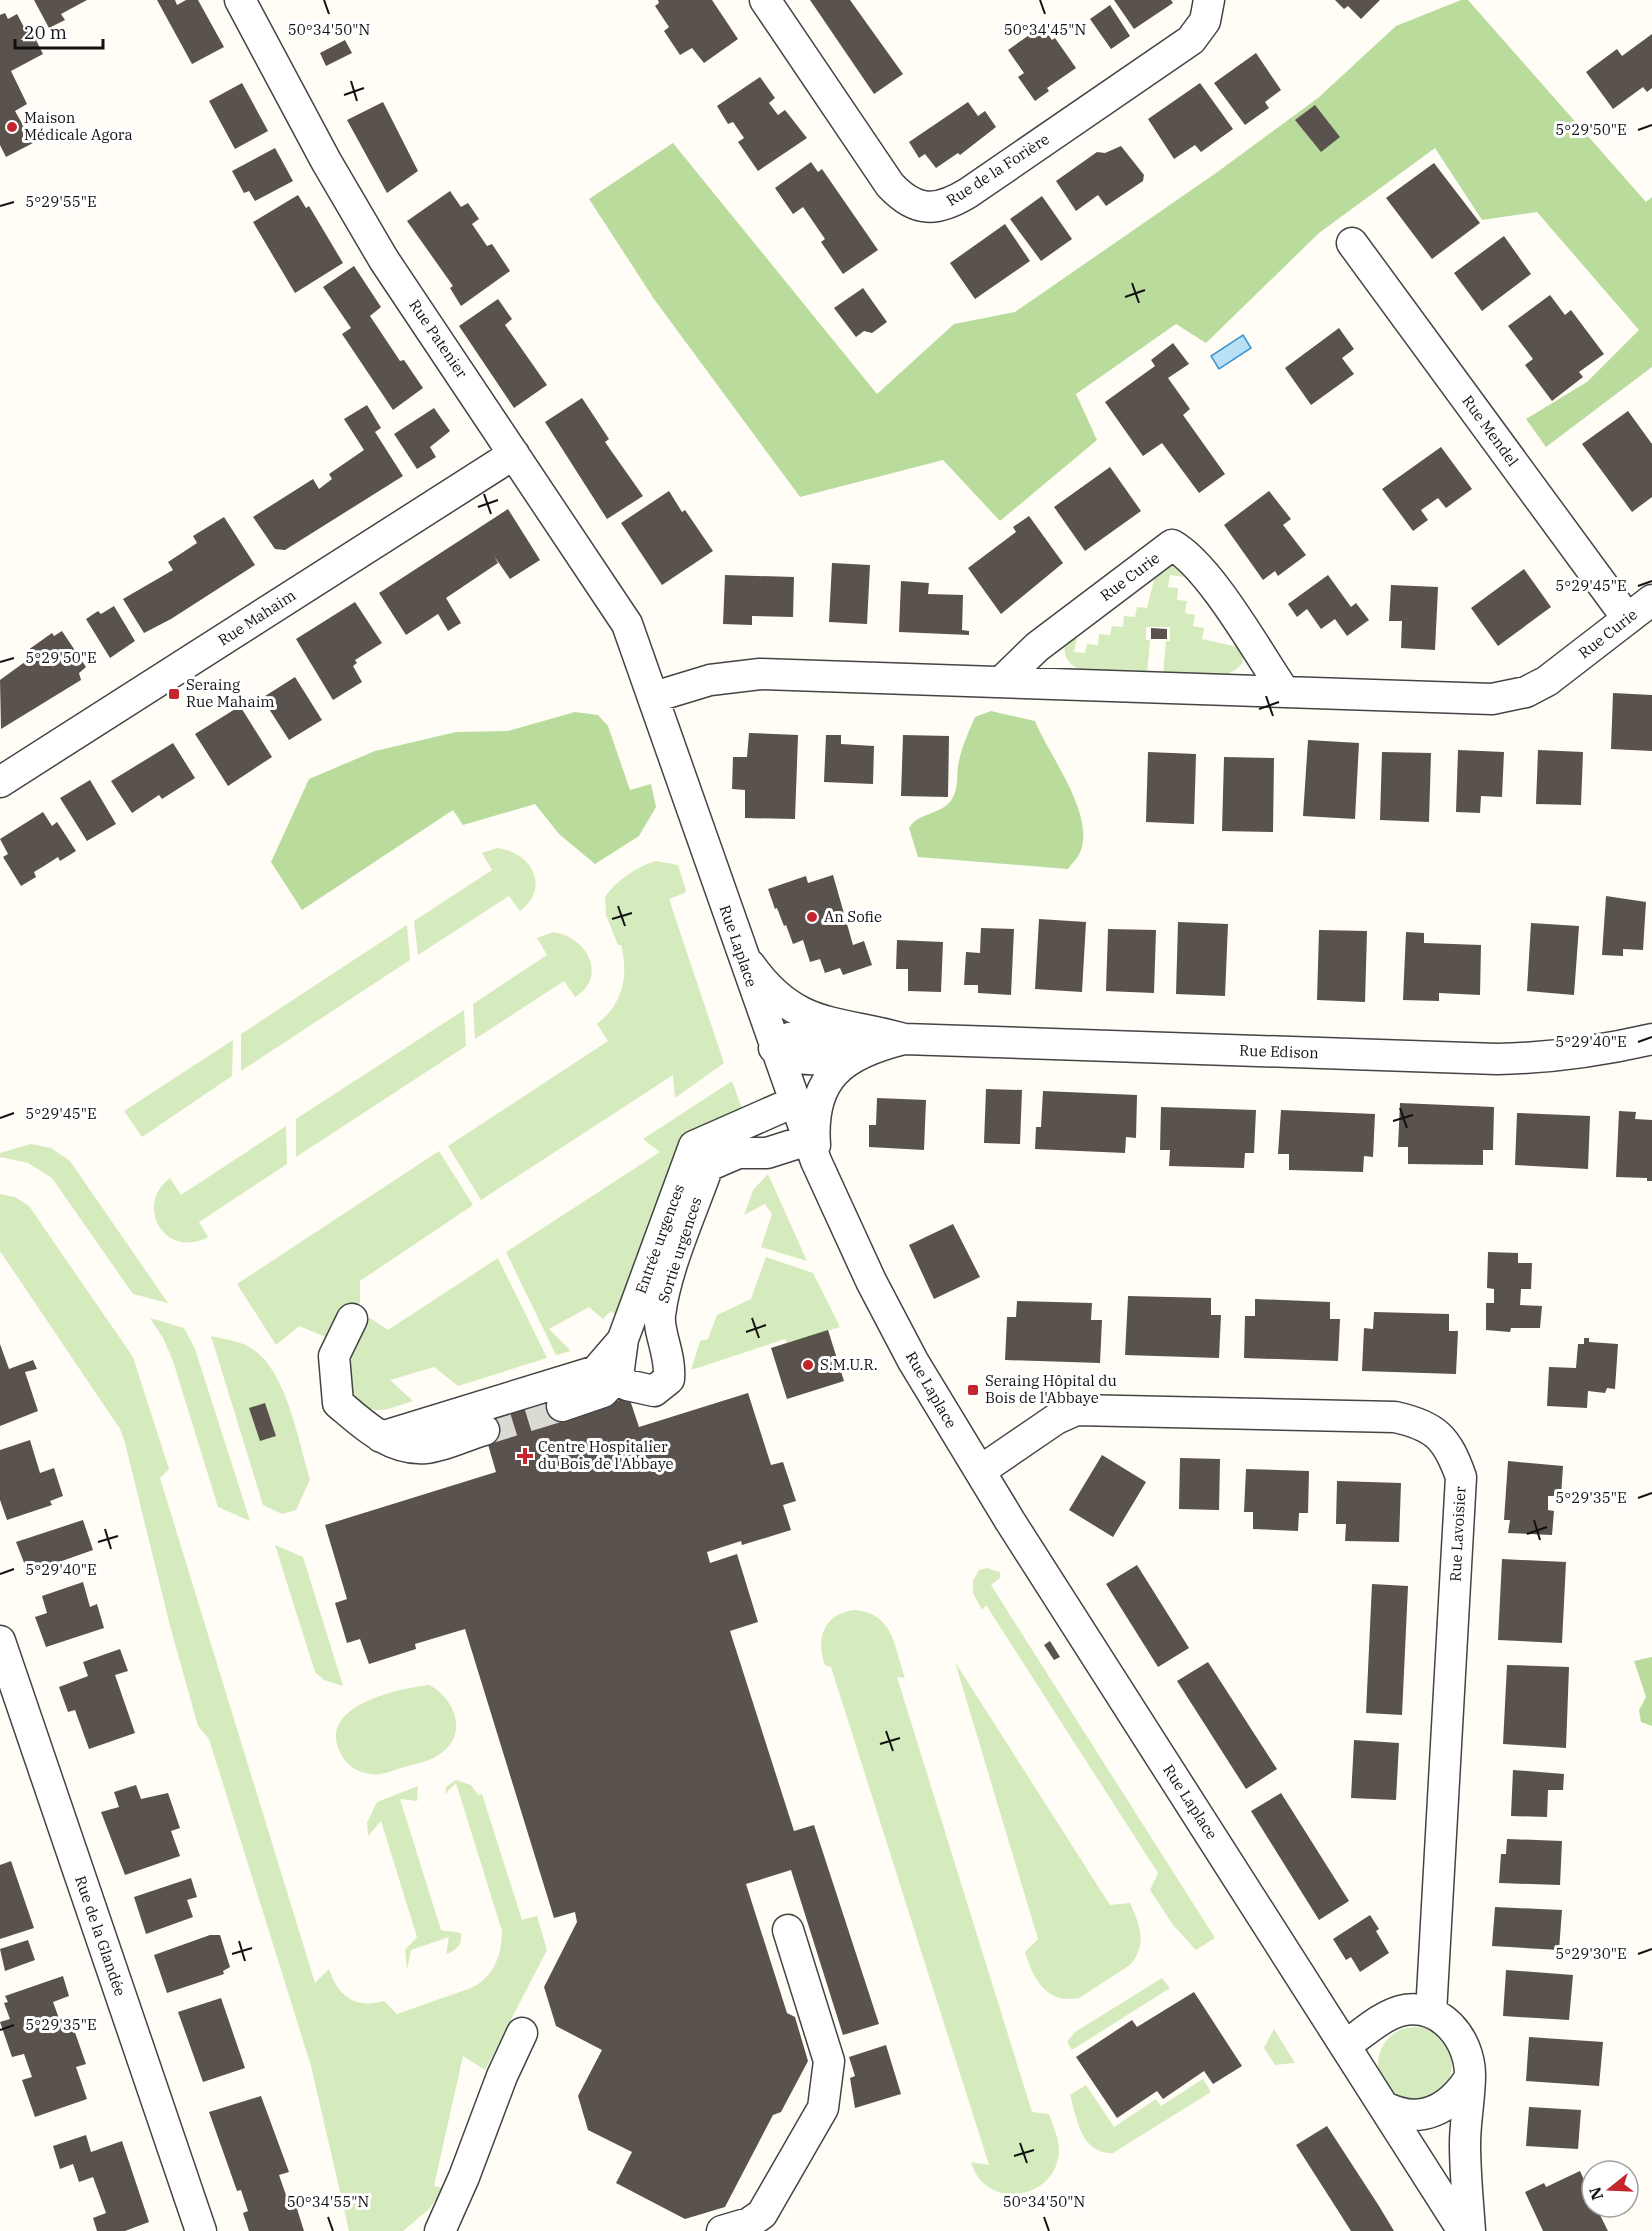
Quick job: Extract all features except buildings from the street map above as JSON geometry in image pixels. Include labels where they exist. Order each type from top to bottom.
[{"type":"street","name":"Rue Patenier","points":[[240,0],[326,161],[384,260],[627,624],[650,685]]},
{"type":"street","name":"Rue de la Forière","points":[[765,0],[890,185],[904,200],[929,208],[949,205],[1191,40],[1205,21],[1209,0]]},
{"type":"street","name":"Rue Mendel","points":[[1352,243],[1627,618]]},
{"type":"street","name":"Rue Mahaim","points":[[0,782],[514,454]]},
{"type":"street","name":"Rue Curie","points":[[1001,682],[1037,647],[1172,545],[1186,553],[1203,572],[1284,692]]},
{"type":"street","name":"Rue Curie","points":[[650,685],[760,674],[1492,699],[1526,692],[1547,681],[1652,600]]},
{"type":"street","name":"Rue Laplace","points":[[650,685],[739,950],[812,1151],[876,1290],[921,1373],[980,1471],[1463,2231]]},
{"type":"street","points":[[739,950],[755,972],[787,1003],[853,1040]]},
{"type":"street","name":"Rue Edison","points":[[812,1151],[823,1088],[853,1040],[1497,1059],[1543,1058],[1607,1050],[1652,1039]]},
{"type":"street","points":[[774,1048],[781,1054],[815,1059],[853,1040]]},
{"type":"street","name":"Entrée urgences","points":[[618,1376],[623,1339],[694,1146],[794,1102]]},
{"type":"street","name":"Sortie urgences","points":[[618,1376],[627,1385],[654,1391],[669,1378],[670,1362],[660,1319],[664,1293],[708,1166],[738,1153],[812,1151]]},
{"type":"street","points":[[352,1319],[334,1356],[338,1403],[381,1437],[401,1445],[426,1448],[484,1430]]},
{"type":"street","points":[[381,1437],[596,1371],[623,1339]]},
{"type":"street","points":[[562,1406],[603,1392],[618,1376]]},
{"type":"street","name":"Rue Lavoisier","points":[[980,1471],[1056,1419],[1076,1410],[1395,1417],[1419,1422],[1439,1434],[1451,1450],[1461,1477],[1431,2013]]},
{"type":"street","name":"Rue de la Glandée","points":[[0,1641],[201,2231]]},
{"type":"street","points":[[722,2231],[749,2223],[762,2214],[823,2108],[829,2061],[788,1930]]},
{"type":"street","points":[[1346,2045],[1385,2018],[1400,2011],[1416,2009],[1431,2013],[1446,2021],[1460,2037],[1467,2054],[1469,2079],[1465,2142],[1470,2231]]},
{"type":"street","points":[[440,2231],[471,2160],[502,2076],[522,2033]]},
{"type":"street","points":[[1385,2108],[1411,2116],[1440,2111],[1460,2093],[1469,2079]]},
{"type":"green space","points":[[1461,0],[1468,0],[1646,202],[1652,197],[1652,367],[1546,447],[1526,419],[1587,382],[1639,330],[1537,212],[1482,220],[1435,148],[1319,233],[1206,343],[1176,324],[1076,394],[1097,440],[1000,521],[943,460],[800,497],[654,299],[589,199],[673,143],[877,394],[954,324],[1015,312],[1216,173],[1318,98],[1396,26]]},
{"type":"green space","points":[[1169,565],[1178,567],[1192,578],[1170,575],[1168,587],[1178,588],[1177,600],[1187,601],[1185,613],[1195,615],[1193,626],[1204,628],[1202,639],[1242,648],[1243,662],[1236,669],[1218,676],[1163,674],[1166,641],[1170,641],[1170,627],[1146,627],[1146,640],[1150,640],[1147,674],[1094,673],[1081,670],[1071,664],[1065,655],[1065,642],[1079,628],[1074,652],[1085,653],[1087,644],[1098,645],[1099,634],[1110,635],[1112,626],[1123,627],[1124,616],[1135,617],[1137,607],[1147,608],[1156,572]]},
{"type":"green space","points":[[991,711],[1035,721],[1068,784],[1081,819],[1083,835],[1080,853],[1068,869],[918,857],[909,828],[919,819],[949,803],[956,789],[962,750],[975,717]]},
{"type":"green space","points":[[575,712],[598,715],[608,726],[630,790],[651,784],[656,807],[639,836],[595,864],[559,834],[535,804],[463,825],[453,810],[302,910],[271,862],[309,779],[375,751],[456,732],[508,731]]},
{"type":"green space","points":[[497,848],[520,856],[528,863],[536,882],[529,902],[520,911],[509,896],[418,955],[414,921],[492,870],[482,853]]},
{"type":"green space","points":[[656,861],[678,865],[686,890],[685,893],[669,899],[724,1063],[675,1098],[673,1075],[481,1200],[448,1146],[608,1041],[597,1024],[606,1016],[618,998],[624,978],[624,967],[621,945],[618,945],[606,915],[605,897],[628,875]]},
{"type":"green space","points":[[407,925],[410,960],[241,1071],[241,1034]]},
{"type":"green space","points":[[553,932],[575,941],[589,958],[592,968],[591,979],[585,988],[575,997],[564,981],[475,1039],[473,1004],[547,955],[537,938]]},
{"type":"green space","points":[[464,1010],[466,1046],[296,1157],[296,1119]]},
{"type":"green space","points":[[233,1040],[232,1076],[142,1137],[124,1111]]},
{"type":"green space","points":[[732,1081],[743,1111],[620,1318],[611,1311],[603,1319],[589,1307],[549,1329],[571,1351],[556,1355],[506,1252],[660,1152],[643,1139]]},
{"type":"green space","points":[[286,1126],[287,1164],[199,1222],[208,1237],[193,1242],[179,1241],[168,1236],[159,1227],[154,1202],[159,1190],[170,1178],[181,1195]]},
{"type":"green space","points":[[31,1144],[51,1148],[70,1161],[168,1303],[133,1294],[52,1178],[28,1163],[0,1157],[0,1153]]},
{"type":"green space","points":[[439,1151],[473,1205],[360,1281],[360,1303],[343,1316],[328,1338],[299,1326],[276,1345],[237,1284]]},
{"type":"green space","points":[[768,1174],[807,1261],[761,1247],[772,1214],[765,1204],[744,1215],[753,1190]]},
{"type":"green space","points":[[0,1194],[15,1197],[29,1206],[133,1357],[169,1469],[160,1478],[315,1983],[329,1969],[337,1987],[349,1999],[365,2003],[384,2001],[397,2014],[471,1988],[486,1978],[491,1971],[498,1957],[502,1931],[456,1783],[445,1794],[446,1787],[456,1780],[471,1785],[478,1795],[482,1794],[522,1920],[537,1916],[547,1950],[485,2070],[463,2056],[434,2186],[444,2188],[429,2209],[403,2231],[349,2231],[311,2066],[209,1739],[198,1726],[170,1626],[125,1443],[120,1429],[0,1251]]},
{"type":"green space","points":[[766,1257],[813,1273],[840,1327],[787,1343],[785,1339],[691,1370],[700,1341],[708,1339],[717,1315],[751,1299]]},
{"type":"green space","points":[[498,1258],[547,1358],[458,1386],[434,1367],[390,1380],[413,1401],[381,1410],[368,1408],[362,1404],[356,1398],[348,1382],[345,1358],[348,1347],[362,1326],[370,1318],[388,1330]]},
{"type":"green space","points":[[150,1318],[184,1328],[195,1349],[250,1521],[218,1507],[173,1361],[163,1338]]},
{"type":"green space","points":[[211,1336],[251,1348],[274,1372],[290,1408],[310,1480],[296,1510],[282,1514],[263,1505]]},
{"type":"green space","points":[[275,1545],[303,1557],[343,1686],[324,1680],[315,1672]]},
{"type":"green space","points":[[987,1568],[1000,1572],[1000,1578],[991,1585],[1215,1938],[1196,1950],[1173,1925],[1150,1890],[1158,1873],[986,1605],[982,1610],[973,1593],[973,1581],[979,1570]]},
{"type":"green space","points":[[855,1610],[878,1618],[885,1625],[895,1643],[905,1678],[897,1677],[1032,2112],[1049,2114],[1057,2137],[1059,2151],[1055,2168],[1046,2180],[1034,2189],[1020,2194],[1004,2193],[990,2188],[979,2178],[971,2162],[989,2165],[831,1667],[825,1665],[822,1655],[822,1637],[829,1622],[844,1612]]},
{"type":"green space","points":[[1652,1657],[1652,1726],[1641,1722],[1639,1710],[1646,1697],[1634,1661]]},
{"type":"green space","points":[[955,1662],[1110,1905],[1130,1903],[1137,1919],[1141,1942],[1136,1957],[1130,1965],[1079,1998],[1068,1999],[1050,1993],[1037,1980],[1028,1962],[1025,1952],[1038,1939]]},
{"type":"green space","points":[[429,1685],[446,1699],[455,1717],[454,1737],[449,1746],[431,1759],[382,1774],[361,1772],[346,1762],[336,1737],[339,1724],[349,1712],[380,1696]]},
{"type":"green space","points":[[418,1786],[417,1801],[400,1799],[441,1930],[461,1933],[461,1937],[460,1944],[454,1951],[446,1954],[449,1937],[411,1950],[407,1970],[405,1950],[417,1937],[381,1821],[368,1836],[367,1823],[377,1802]]},
{"type":"green space","points":[[1162,1978],[1170,1988],[1072,2050],[1067,2042],[1075,2032]]},
{"type":"green space","points":[[1415,2027],[1429,2030],[1441,2038],[1449,2050],[1452,2064],[1449,2078],[1441,2090],[1429,2098],[1415,2101],[1401,2098],[1389,2090],[1381,2078],[1378,2064],[1381,2050],[1389,2038],[1401,2030]]},
{"type":"green space","points":[[1274,2029],[1295,2063],[1275,2065],[1264,2048]]},
{"type":"green space","points":[[1203,2079],[1211,2092],[1113,2153],[1102,2152],[1087,2141],[1078,2124],[1070,2095],[1086,2085],[1114,2127],[1156,2099],[1161,2106]]},
{"type":"water","points":[[1243,335],[1251,348],[1219,369],[1211,356]]},
{"type":"tunnel","points":[[484,1430],[562,1406]]},
{"type":"place","name":"Maison Médicale Agora","points":[[12,127]]},
{"type":"place","name":"Seraing Rue Mahaim","points":[[174,694]]},
{"type":"place","name":"An Sofie","points":[[812,917]]},
{"type":"place","name":"S.M.U.R.","points":[[808,1365]]},
{"type":"place","name":"Seraing Hôpital du Bois de l'Abbaye","points":[[973,1390]]},
{"type":"place","name":"Centre Hospitalier du Bois de l'Abbaye","points":[[525,1456]]}]
